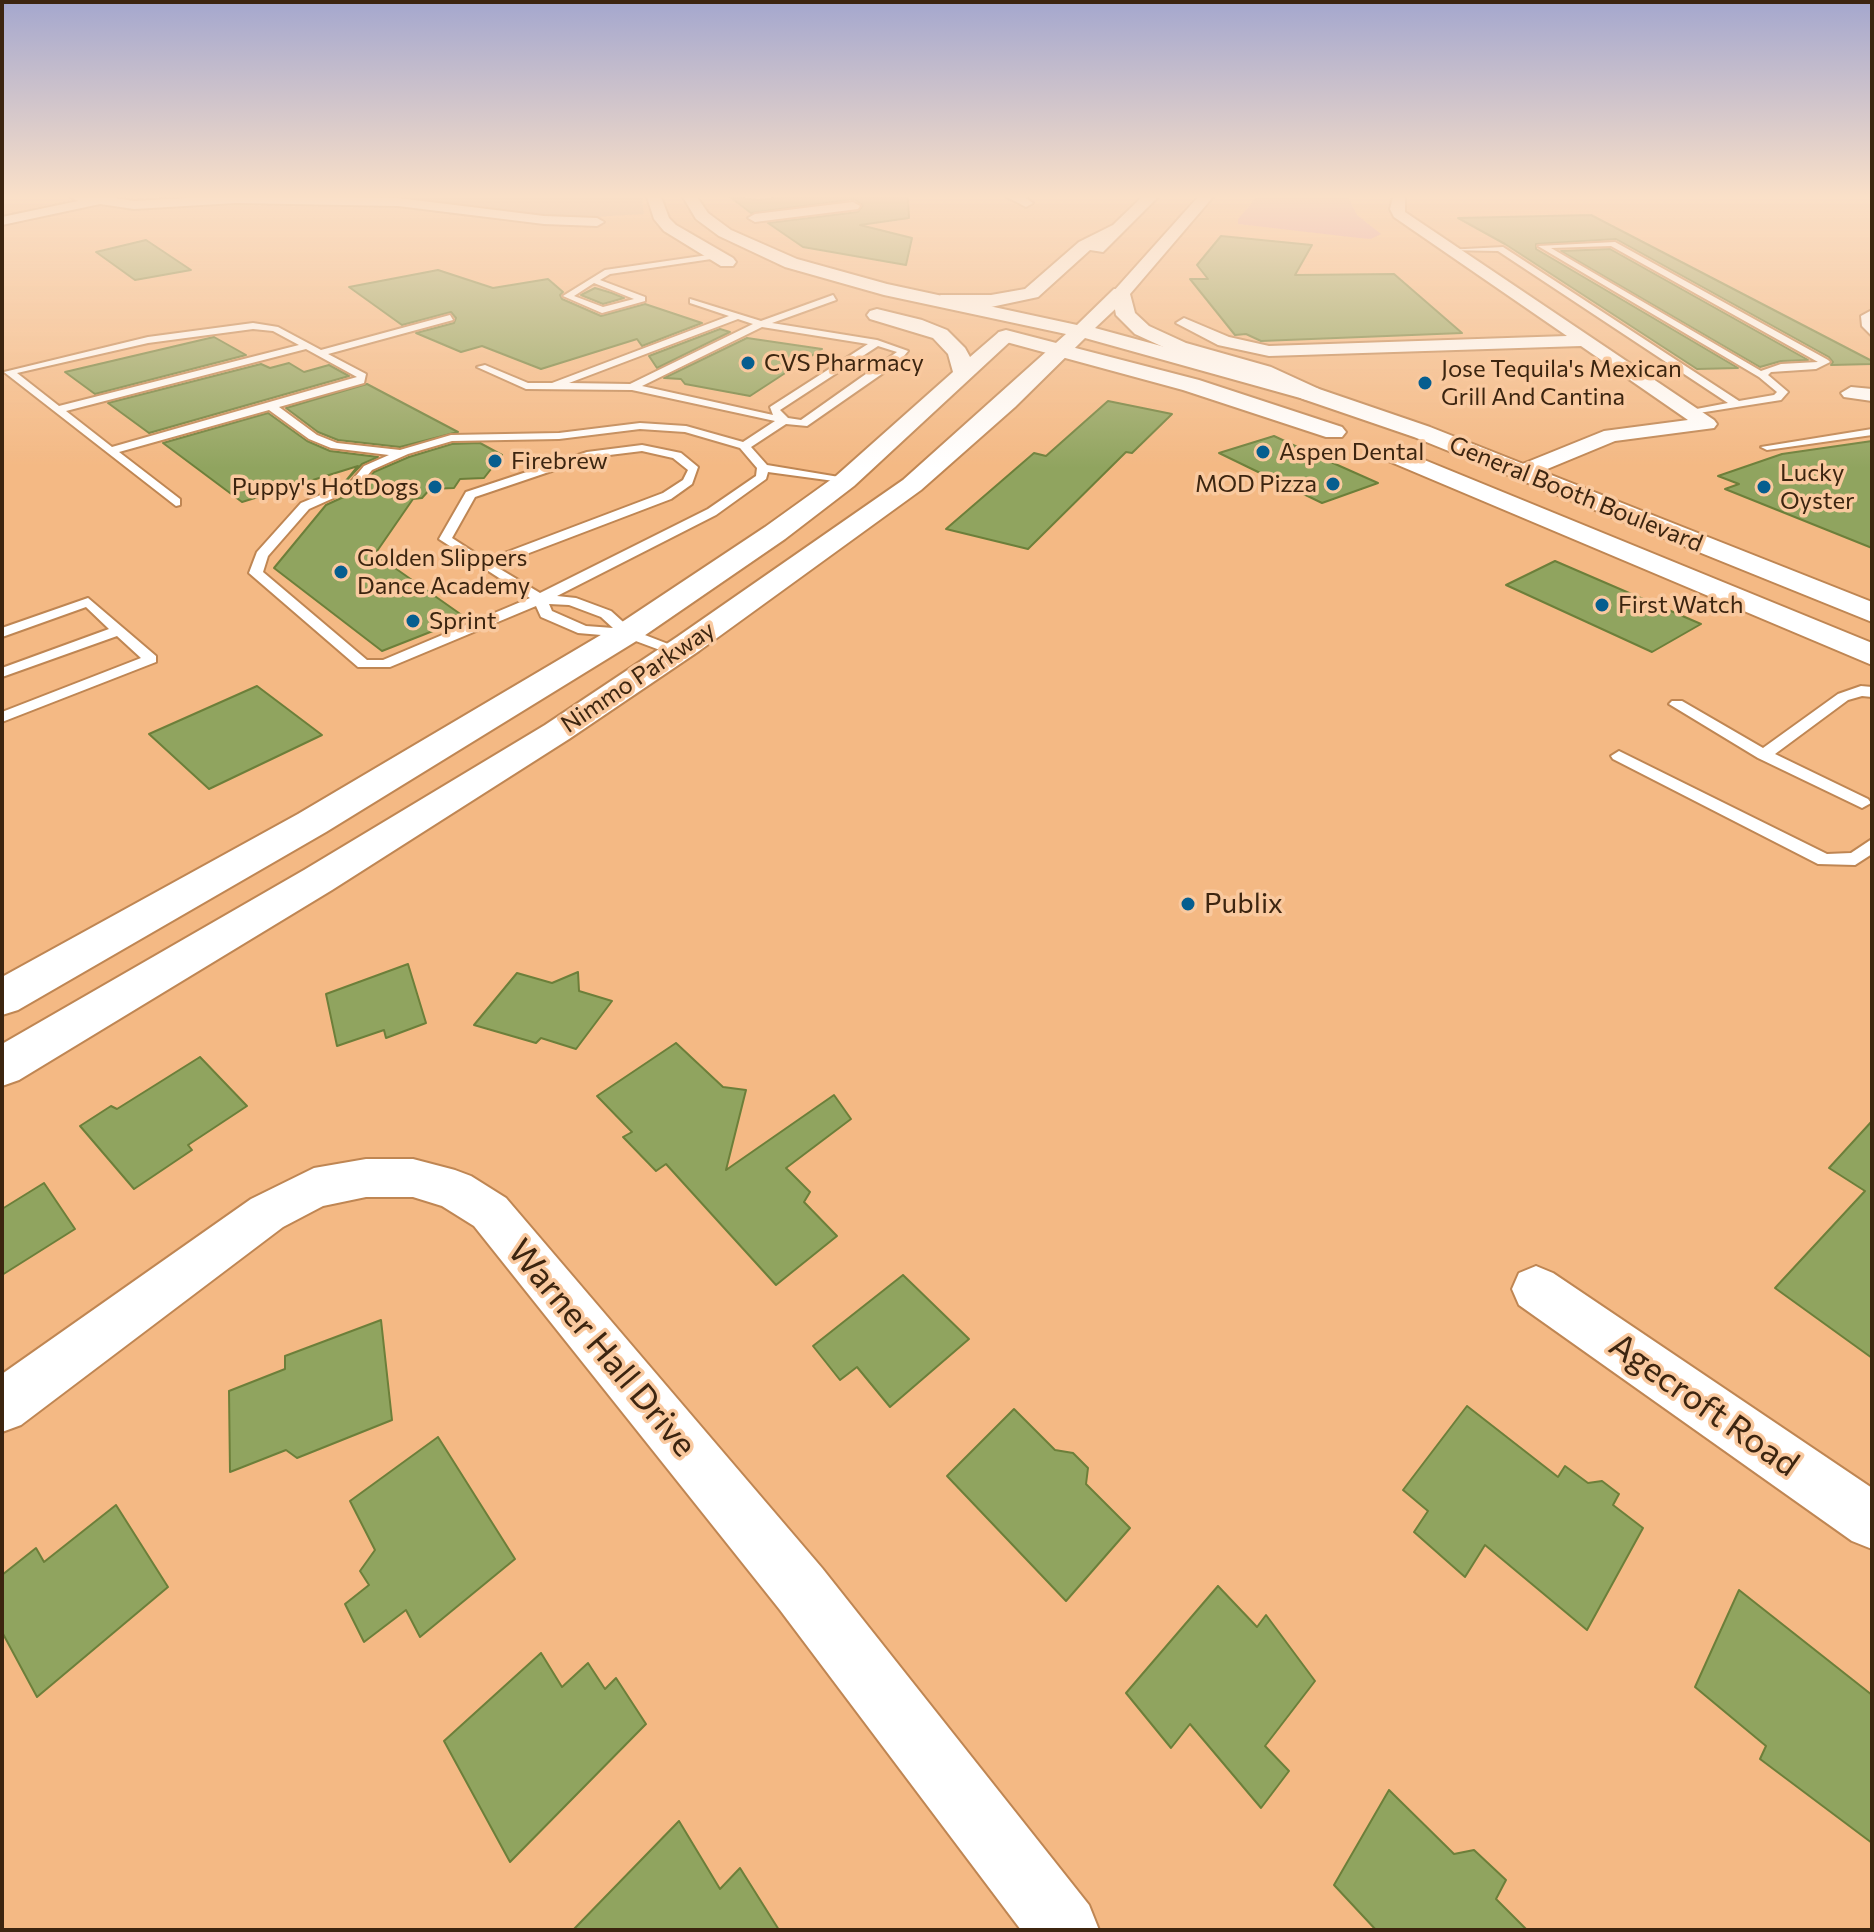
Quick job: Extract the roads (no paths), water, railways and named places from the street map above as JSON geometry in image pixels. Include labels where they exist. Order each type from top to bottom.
[{"type":"main road","name":"General Booth Boulevard","points":[[881,287],[1025,318],[1072,340],[1213,392],[1367,444],[1872,655]]},
{"type":"main road","points":[[941,301],[991,301],[1031,293],[1038,287]]},
{"type":"main road","name":"Nimmo Parkway","points":[[2,998],[312,823],[627,633],[775,533],[845,481],[965,375],[1057,287]]},
{"type":"main road","name":"Nimmo Parkway","points":[[2,1067],[318,880],[557,732],[676,652],[912,485],[1126,287]]},
{"type":"main road","points":[[792,290],[915,324],[940,334],[958,352],[965,375]]},
{"type":"main road","points":[[1121,293],[1126,315],[1159,339],[1263,372],[1311,394]]},
{"type":"main road","points":[[840,305],[954,325]]},
{"type":"main road","name":"General Booth Boulevard","points":[[984,331],[1006,336],[1072,340],[1311,394],[1422,432],[1872,613]]},
{"type":"main road","points":[[1804,629],[1832,619],[1872,628]]},
{"type":"street","points":[[1505,287],[1707,424],[1611,435],[1523,472]]},
{"type":"street","points":[[1184,323],[1224,341],[1269,351],[1585,341]]},
{"type":"street","points":[[1851,393],[1872,395]]},
{"type":"street","name":"Warner Hall Drive","points":[[2,1406],[267,1213],[314,1188],[366,1178],[413,1178],[455,1190],[490,1212],[791,1577],[1064,1930]]},
{"type":"street","name":"Agecroft Road","points":[[1536,1289],[1872,1521]]},
{"type":"lane","points":[[581,287],[567,296],[602,310],[642,299],[613,287]]},
{"type":"lane","points":[[1558,287],[1738,405]]},
{"type":"lane","points":[[1612,287],[1762,375],[1777,386],[1782,395],[1690,413]]},
{"type":"lane","points":[[1690,287],[1825,362],[1816,366],[1781,367],[1762,375]]},
{"type":"lane","points":[[482,367],[526,386],[632,387],[803,424],[896,360],[903,351],[877,343],[761,324],[693,301]]},
{"type":"lane","points":[[632,387],[761,324],[840,305]]},
{"type":"lane","points":[[1870,329],[1865,316],[1872,313]]},
{"type":"lane","points":[[556,385],[738,316]]},
{"type":"lane","points":[[320,353],[450,318]]},
{"type":"lane","points":[[110,451],[360,381],[363,376],[275,329],[253,326],[148,340],[9,372],[57,410],[110,451],[176,502]]},
{"type":"lane","points":[[784,420],[774,409],[877,343]]},
{"type":"lane","points":[[57,410],[308,346]]},
{"type":"lane","points":[[272,407],[313,437],[335,446],[361,451],[404,452]]},
{"type":"lane","points":[[744,446],[784,420]]},
{"type":"lane","points":[[627,633],[606,614],[571,601],[540,599],[445,539],[470,495],[554,452],[640,426],[686,429],[744,446],[763,468],[845,481]]},
{"type":"lane","points":[[1767,447],[1872,432]]},
{"type":"lane","points":[[485,565],[667,496],[688,482],[694,469],[677,455],[642,448],[591,454],[451,438],[404,452],[368,468],[354,485],[305,506],[262,555],[256,573],[363,664],[385,664],[540,599],[712,512],[762,477],[763,468]]},
{"type":"lane","points":[[540,599],[546,614],[583,630],[627,633],[676,652]]},
{"type":"lane","points":[[2,633],[88,602],[151,659],[2,717]]},
{"type":"lane","points":[[2,673],[119,630]]},
{"type":"lane","points":[[1764,755],[1843,697],[1861,691],[1872,692]]},
{"type":"lane","points":[[1677,704],[1764,755],[1862,803]]},
{"type":"lane","points":[[1619,756],[1824,860],[1855,859],[1872,845]]},
{"type":"place","name":"CVS Pharmacy","points":[[748,363]]},
{"type":"place","name":"Jose Tequila's Mexican Grill And Cantina","points":[[1425,383]]},
{"type":"place","name":"Aspen Dental","points":[[1263,452]]},
{"type":"place","name":"Firebrew","points":[[495,461]]},
{"type":"place","name":"MOD Pizza","points":[[1333,484]]},
{"type":"place","name":"Puppy's HotDogs","points":[[435,487]]},
{"type":"place","name":"Lucky Oyster","points":[[1764,487]]},
{"type":"place","name":"Golden Slippers Dance Academy","points":[[341,572]]},
{"type":"place","name":"First Watch","points":[[1602,605]]},
{"type":"place","name":"Sprint","points":[[413,621]]},
{"type":"place","name":"Publix","points":[[1188,904]]}]
